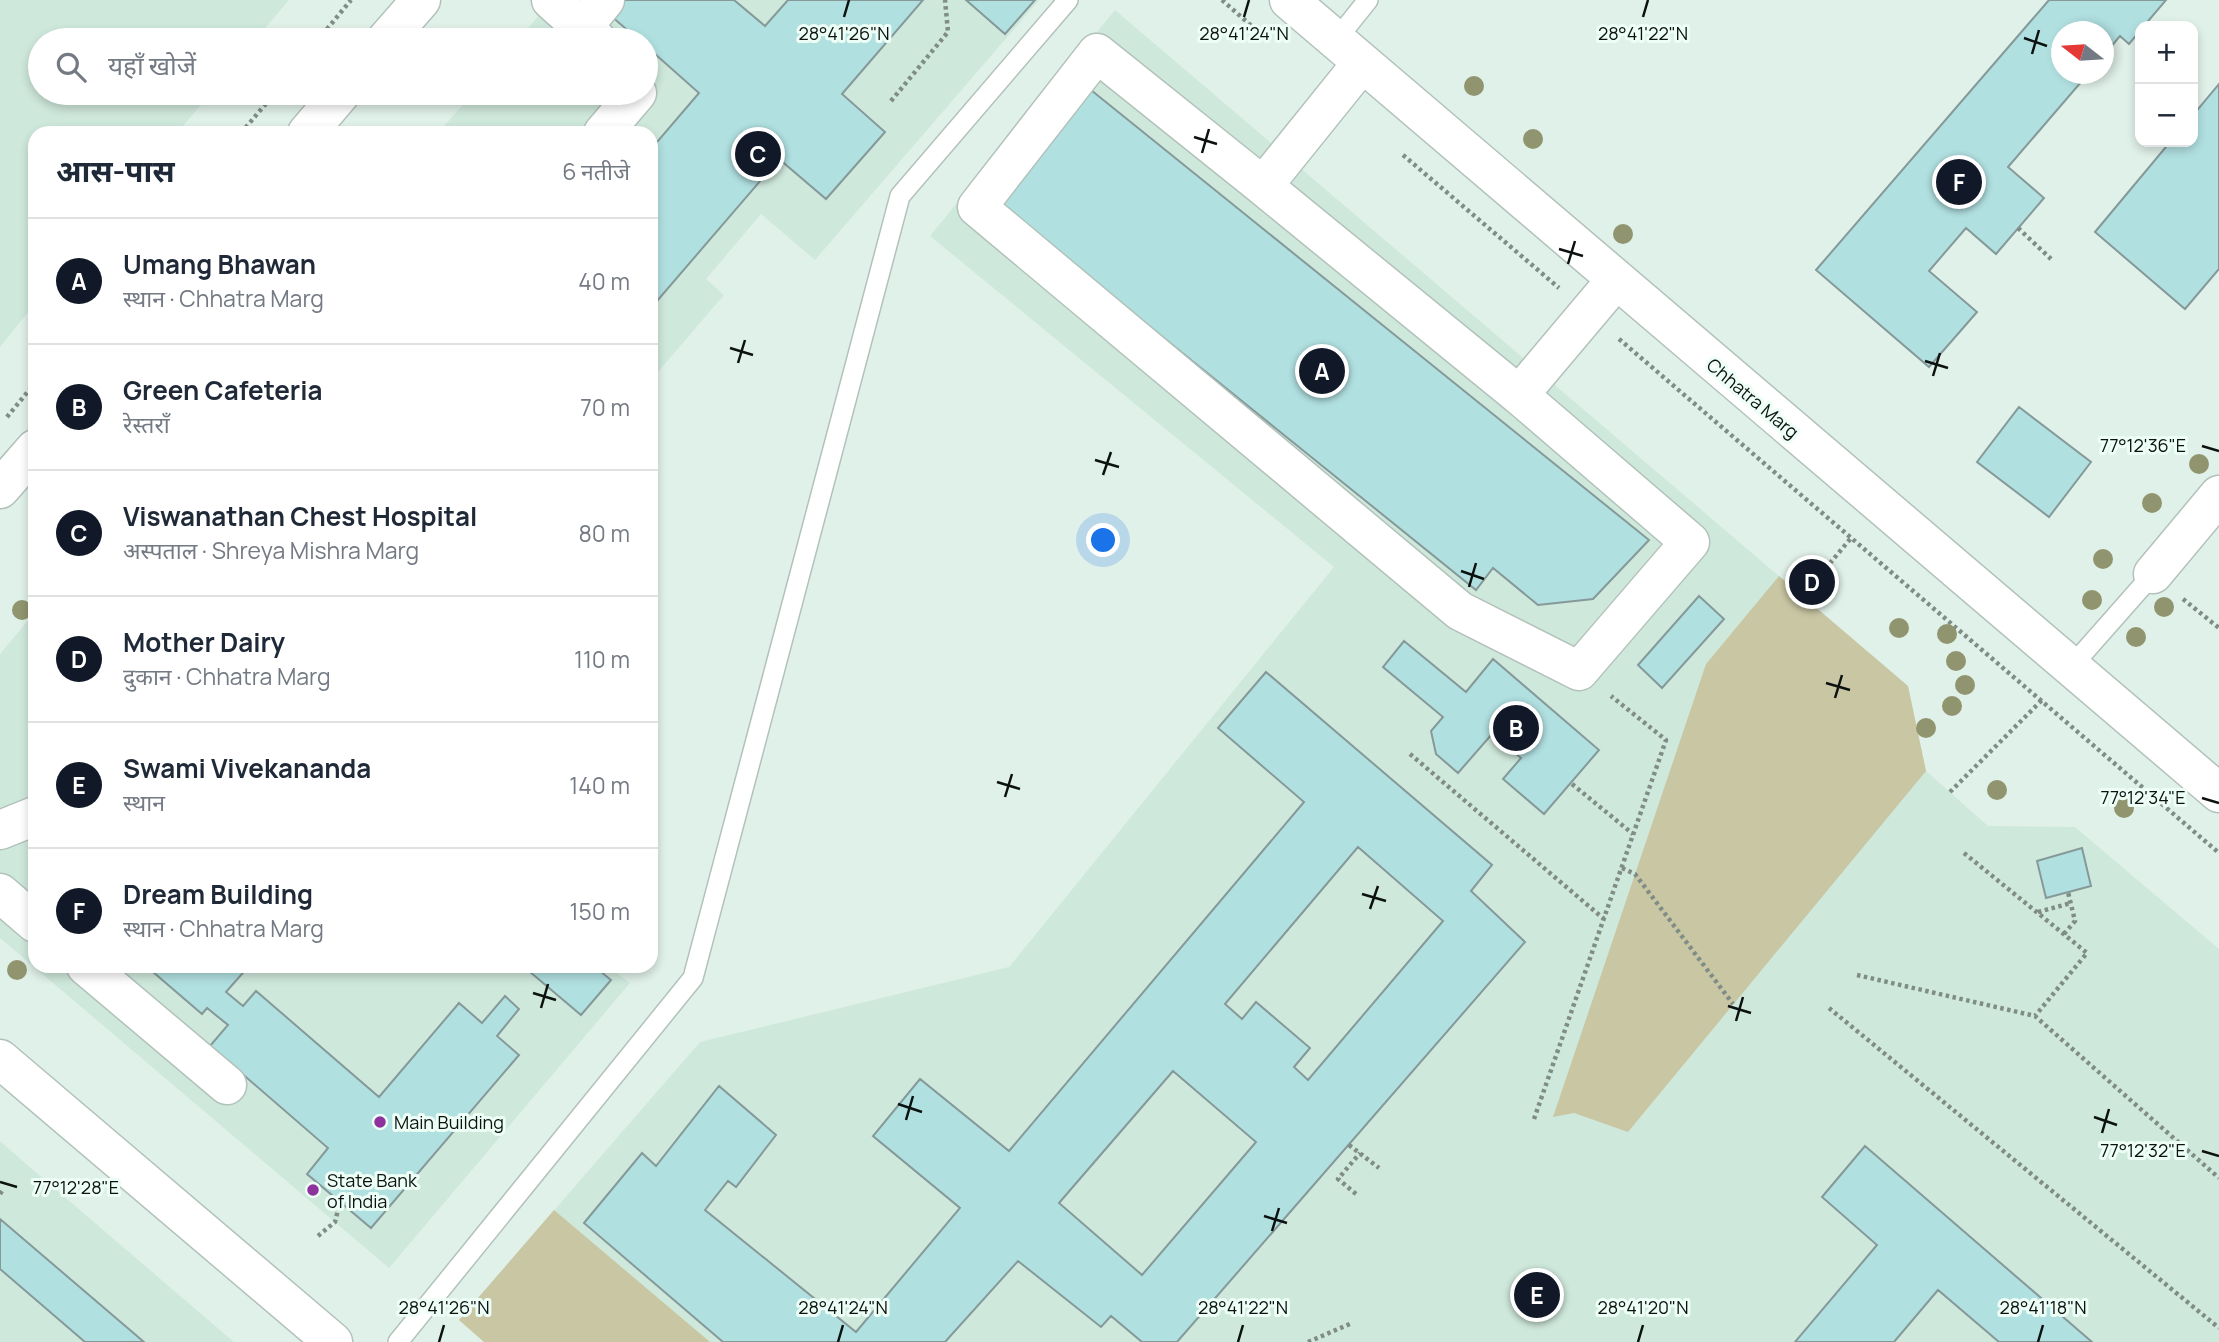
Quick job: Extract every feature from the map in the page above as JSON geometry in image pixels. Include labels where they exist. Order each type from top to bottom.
[{"type":"street","points":[[396,28],[421,0]]},
{"type":"street","points":[[551,0],[594,23]]},
{"type":"street","name":"Chhatra Marg","points":[[1289,0],[1615,281],[2219,793]]},
{"type":"street","points":[[1263,186],[1349,52]]},
{"type":"street","points":[[1097,53],[1519,395],[1689,542],[1579,671],[1461,611],[976,207],[1097,53]]},
{"type":"street","points":[[313,126],[331,105]]},
{"type":"street","points":[[609,126],[627,105]]},
{"type":"street","points":[[1519,395],[1615,281]]},
{"type":"street","points":[[0,489],[28,457]]},
{"type":"street","points":[[2153,574],[2219,495]]},
{"type":"street","points":[[0,830],[28,819]]},
{"type":"street","points":[[0,893],[28,917]]},
{"type":"street","points":[[94,973],[227,1086]]},
{"type":"street","points":[[0,1059],[319,1338]]},
{"type":"lane","points":[[398,1342],[693,978],[900,196],[1068,0]]},
{"type":"lane","points":[[1349,52],[1368,0]]},
{"type":"lane","points":[[2070,668],[2153,574]]},
{"type":"path","points":[[328,28],[351,0]]},
{"type":"path","points":[[891,101],[948,32],[945,0]]},
{"type":"path","points":[[1222,0],[1273,44]]},
{"type":"path","points":[[247,126],[265,105]]},
{"type":"path","points":[[1397,150],[2219,853]]},
{"type":"path","points":[[2018,228],[2051,259]]},
{"type":"path","points":[[0,425],[28,391]]},
{"type":"path","points":[[1821,574],[1880,506]]},
{"type":"path","points":[[1950,792],[2041,701],[2070,668]]},
{"type":"path","points":[[1534,1119],[1666,740],[1579,671]]},
{"type":"path","points":[[1410,754],[1604,919]]},
{"type":"path","points":[[1572,784],[1633,834]]},
{"type":"path","points":[[1964,853],[2087,953],[2035,1016]]},
{"type":"path","points":[[1622,868],[1635,874],[1733,1004]]},
{"type":"path","points":[[2064,934],[2075,921],[2068,892]]},
{"type":"path","points":[[2037,912],[2071,903]]},
{"type":"path","points":[[1857,975],[2035,1016],[2219,1178]]},
{"type":"path","points":[[1829,1008],[2219,1328]]},
{"type":"path","points":[[1349,1145],[1379,1168]]},
{"type":"path","points":[[1356,1194],[1338,1179],[1360,1153]]},
{"type":"path","points":[[318,1236],[335,1222],[340,1202]]},
{"type":"path","points":[[1308,1342],[1352,1322]]},
{"type":"shaded area","points":[[0,0],[289,0],[265,28],[28,28],[28,105],[201,105],[183,126],[28,126],[28,313],[0,347]]},
{"type":"shaded area","points":[[552,0],[1039,0],[815,260],[761,214],[706,279],[724,295],[658,372],[658,126],[444,126],[462,105],[658,105],[658,28],[528,28]]},
{"type":"shaded area","points":[[1115,10],[1908,686],[1926,771],[1988,826],[2075,827],[2219,949],[2219,1342],[484,1342],[459,1320],[700,1042],[1009,967],[1334,567],[930,236]]},
{"type":"shaded area","points":[[1779,576],[1908,686],[1926,771],[1628,1132],[1574,1113],[1553,1117],[1706,664]]},
{"type":"shaded area","points":[[28,620],[28,962],[0,938],[0,654]]},
{"type":"shaded area","points":[[41,973],[617,973],[630,983],[389,1268]]},
{"type":"shaded area","points":[[0,1141],[25,1163],[234,1342],[0,1342]]},
{"type":"shaded area","points":[[554,1210],[710,1342],[484,1342],[459,1320]]},
{"type":"building","points":[[625,0],[734,0],[765,26],[788,0],[923,0],[842,94],[885,132],[826,199],[779,159],[658,300],[658,141],[699,93],[658,57],[658,28],[625,28],[611,16]]},
{"type":"building","points":[[966,0],[1035,0],[1005,34]]},
{"type":"building","points":[[2049,0],[2166,0],[2148,21],[2135,21],[2135,37],[2129,44],[2120,36],[2114,43],[2114,21],[2051,21],[2051,84],[2079,84],[2008,167],[2044,198],[1996,254],[1966,228],[1929,271],[1977,312],[1929,367],[1816,270]]},
{"type":"building","points":[[2219,84],[2219,269],[2185,309],[2095,232],[2166,147],[2198,147],[2198,109]]},
{"type":"building","points":[[1086,86],[1649,540],[1593,599],[1538,605],[1493,568],[1476,590],[994,201]]},
{"type":"building","points":[[2019,407],[2091,462],[2049,517],[1977,462]]},
{"type":"building","points":[[1811,565],[1830,582],[1816,597],[1797,580]]},
{"type":"building","points":[[1699,596],[1724,619],[1662,688],[1638,665]]},
{"type":"building","points":[[1404,641],[1466,692],[1493,659],[1599,750],[1544,814],[1503,779],[1521,758],[1492,734],[1458,773],[1436,754],[1431,731],[1443,717],[1383,667]]},
{"type":"building","points":[[1266,672],[1492,865],[1471,891],[1525,942],[1177,1342],[1142,1342],[1111,1316],[1101,1327],[1018,1261],[945,1342],[723,1342],[584,1223],[642,1153],[656,1166],[719,1086],[776,1135],[736,1187],[728,1181],[705,1210],[856,1332],[960,1208],[873,1136],[920,1079],[1009,1151],[1304,802],[1218,728]],"holes":[[[1358,847],[1443,921],[1308,1080],[1294,1067],[1310,1048],[1256,1002],[1242,1019],[1225,1004]],[[1173,1071],[1256,1142],[1142,1275],[1059,1203]]]},
{"type":"building","points":[[2082,848],[2091,886],[2046,898],[2037,861]]},
{"type":"building","name":"Main Building","points":[[154,973],[243,973],[226,992],[243,1006],[256,991],[379,1097],[459,1003],[482,1023],[505,996],[519,1009],[497,1036],[519,1055],[371,1228],[307,1174],[328,1148],[210,1046],[228,1025],[207,1008],[202,1014]]},
{"type":"building","points":[[531,973],[602,973],[611,980],[581,1015]]},
{"type":"building","points":[[1865,1146],[2092,1342],[1999,1342],[1938,1290],[1894,1342],[1795,1342],[1877,1245],[1822,1197]]},
{"type":"building","points":[[0,1219],[144,1342],[85,1342],[0,1269]]},
{"type":"place","name":"Viswanathan Chest Hospital","points":[[758,154]]},
{"type":"place","name":"Dream Building","points":[[1959,182]]},
{"type":"place","name":"Umang Bhawan","points":[[1322,371]]},
{"type":"place","name":"Mother Dairy","points":[[1812,582]]},
{"type":"place","name":"Green Cafeteria","points":[[1516,728]]},
{"type":"place","name":"Main Building","points":[[380,1122]]},
{"type":"place","name":"State Bank of India","points":[[313,1190]]},
{"type":"place","name":"Swami Vivekananda","points":[[1537,1295]]}]
